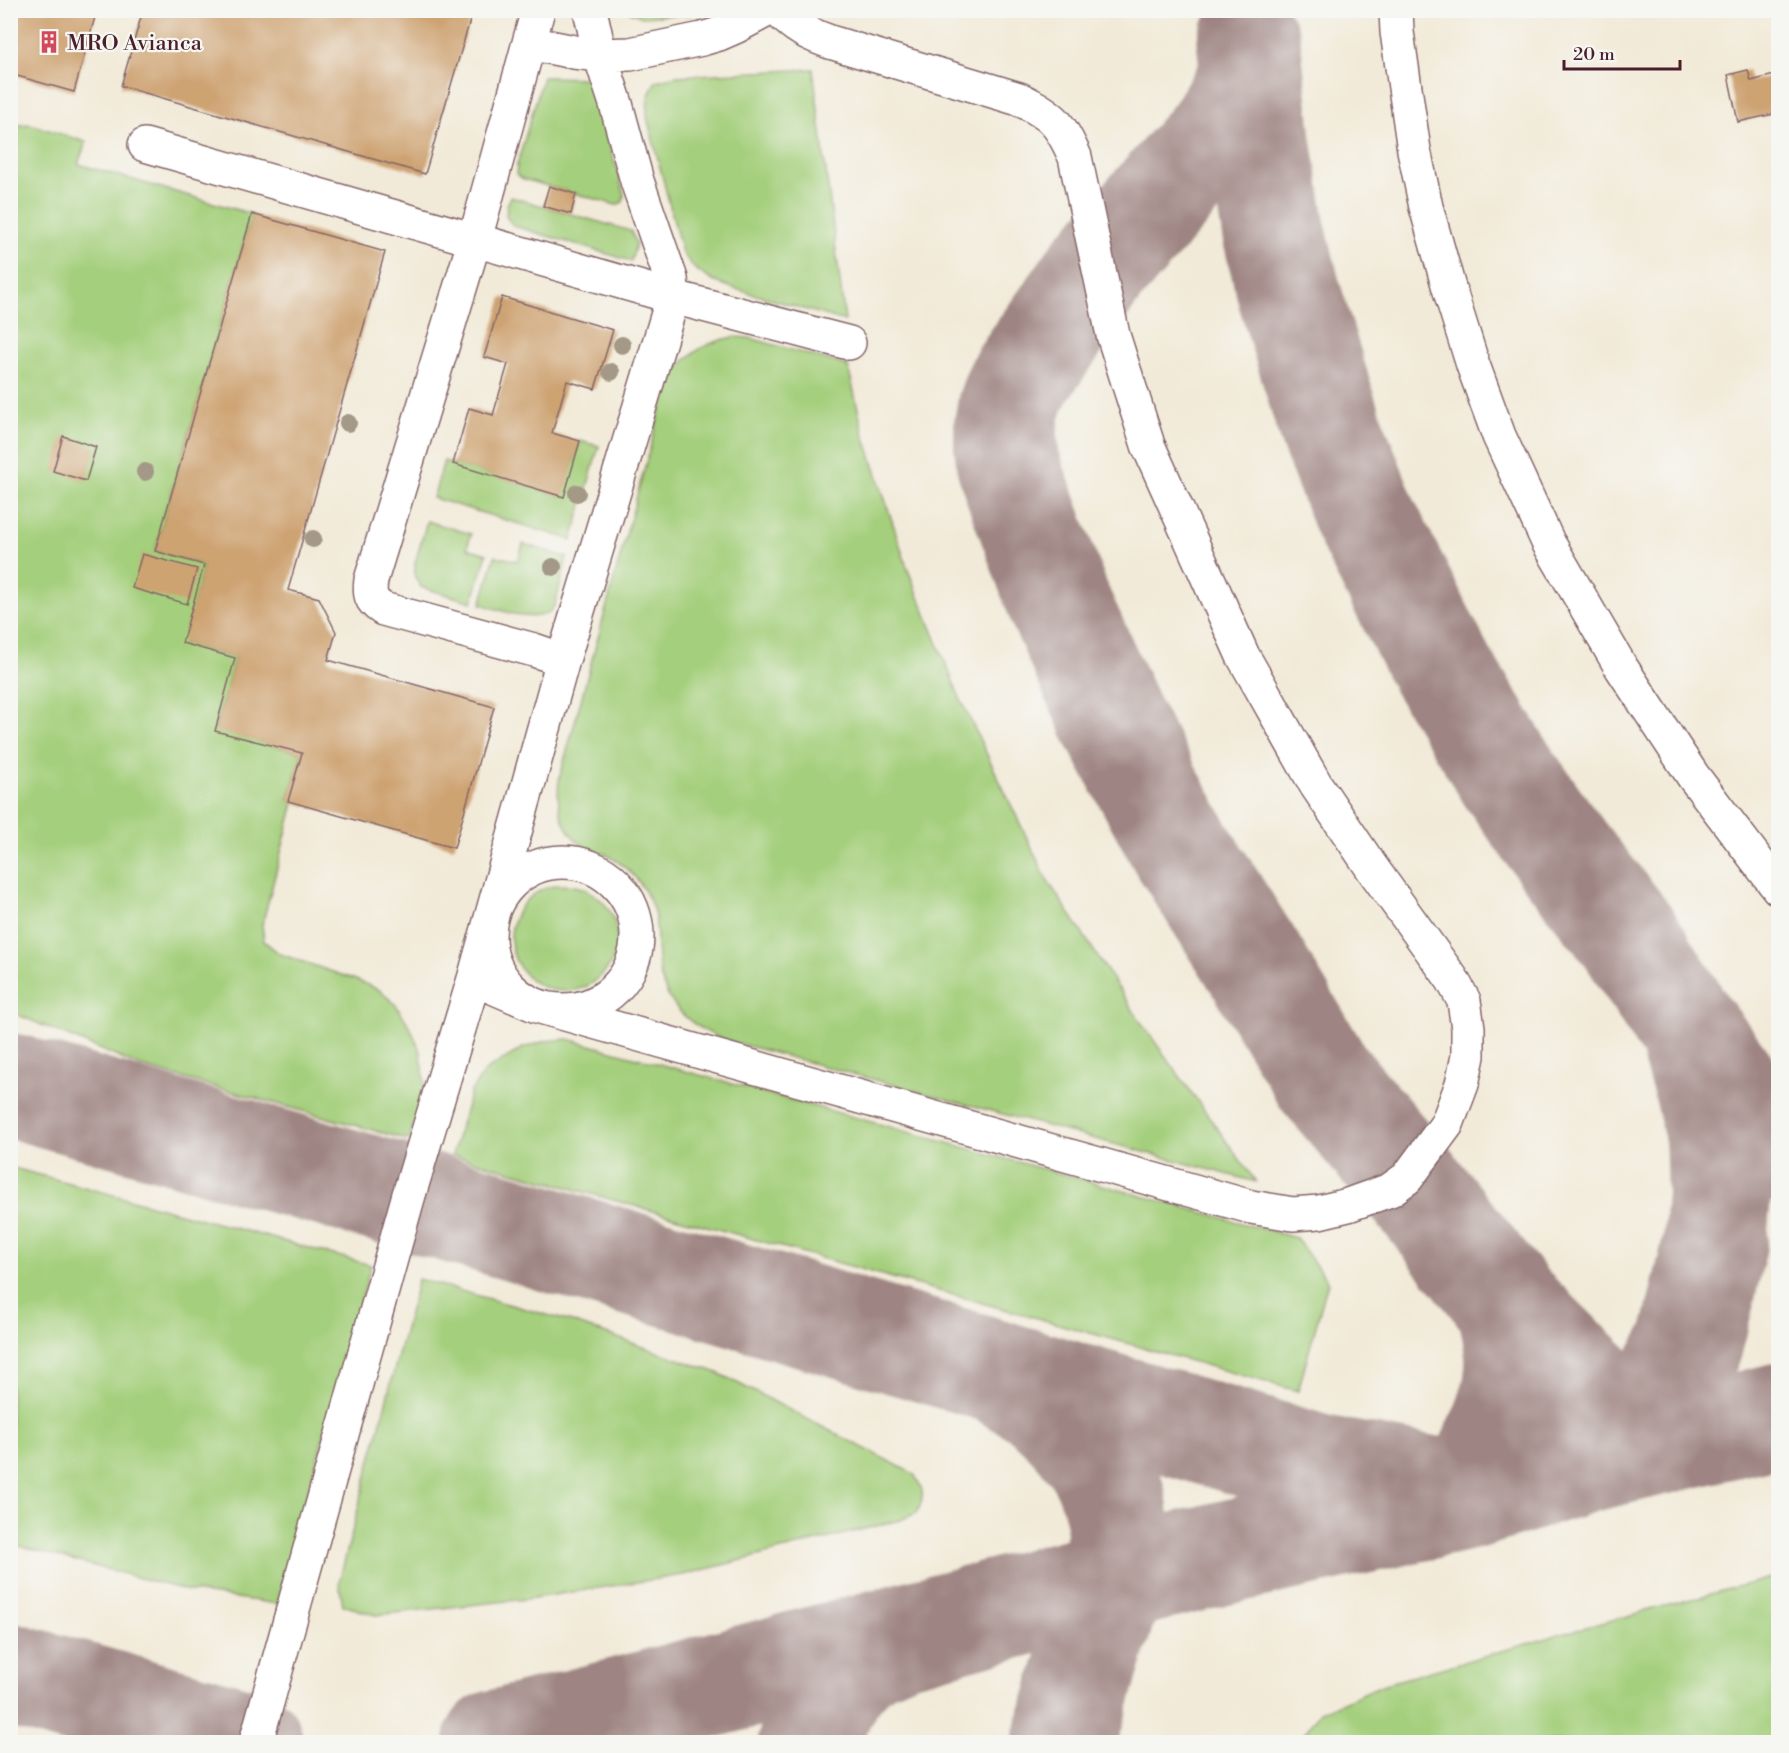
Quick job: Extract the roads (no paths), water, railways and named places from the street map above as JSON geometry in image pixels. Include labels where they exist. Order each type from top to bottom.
[{"type":"lane","points":[[538,10],[475,239],[370,580],[370,592],[374,604],[383,609],[563,660]]},
{"type":"lane","points":[[256,1743],[408,1198],[474,979],[563,660],[673,297],[671,279],[637,181],[600,55],[590,10]]},
{"type":"lane","points":[[529,43],[600,55],[630,54],[702,39],[735,27],[767,10]]},
{"type":"lane","points":[[474,979],[537,1006],[1251,1207],[1293,1214],[1348,1206],[1390,1190],[1407,1178],[1447,1124],[1462,1084],[1468,1056],[1468,1028],[1464,1001],[1452,979],[1316,785],[1243,656],[1148,445],[1113,335],[1075,157],[1065,136],[1054,119],[1041,109],[1019,99],[805,33],[789,23],[777,10]]},
{"type":"lane","points":[[1396,10],[1397,32],[1414,150],[1426,207],[1473,365],[1499,436],[1548,542],[1621,667],[1693,776],[1779,888]]},
{"type":"lane","points":[[145,144],[673,297],[849,343]]},
{"type":"lane","points":[[567,861],[586,864],[605,873],[621,888],[632,907],[638,928],[637,950],[630,970],[617,988],[600,1001],[580,1009],[558,1011],[537,1006],[517,995],[502,979],[492,958],[488,936],[492,913],[500,896],[513,881],[529,869],[547,862],[567,861]]},
{"type":"place","name":"MRO Avianca","points":[[49,42]]}]
